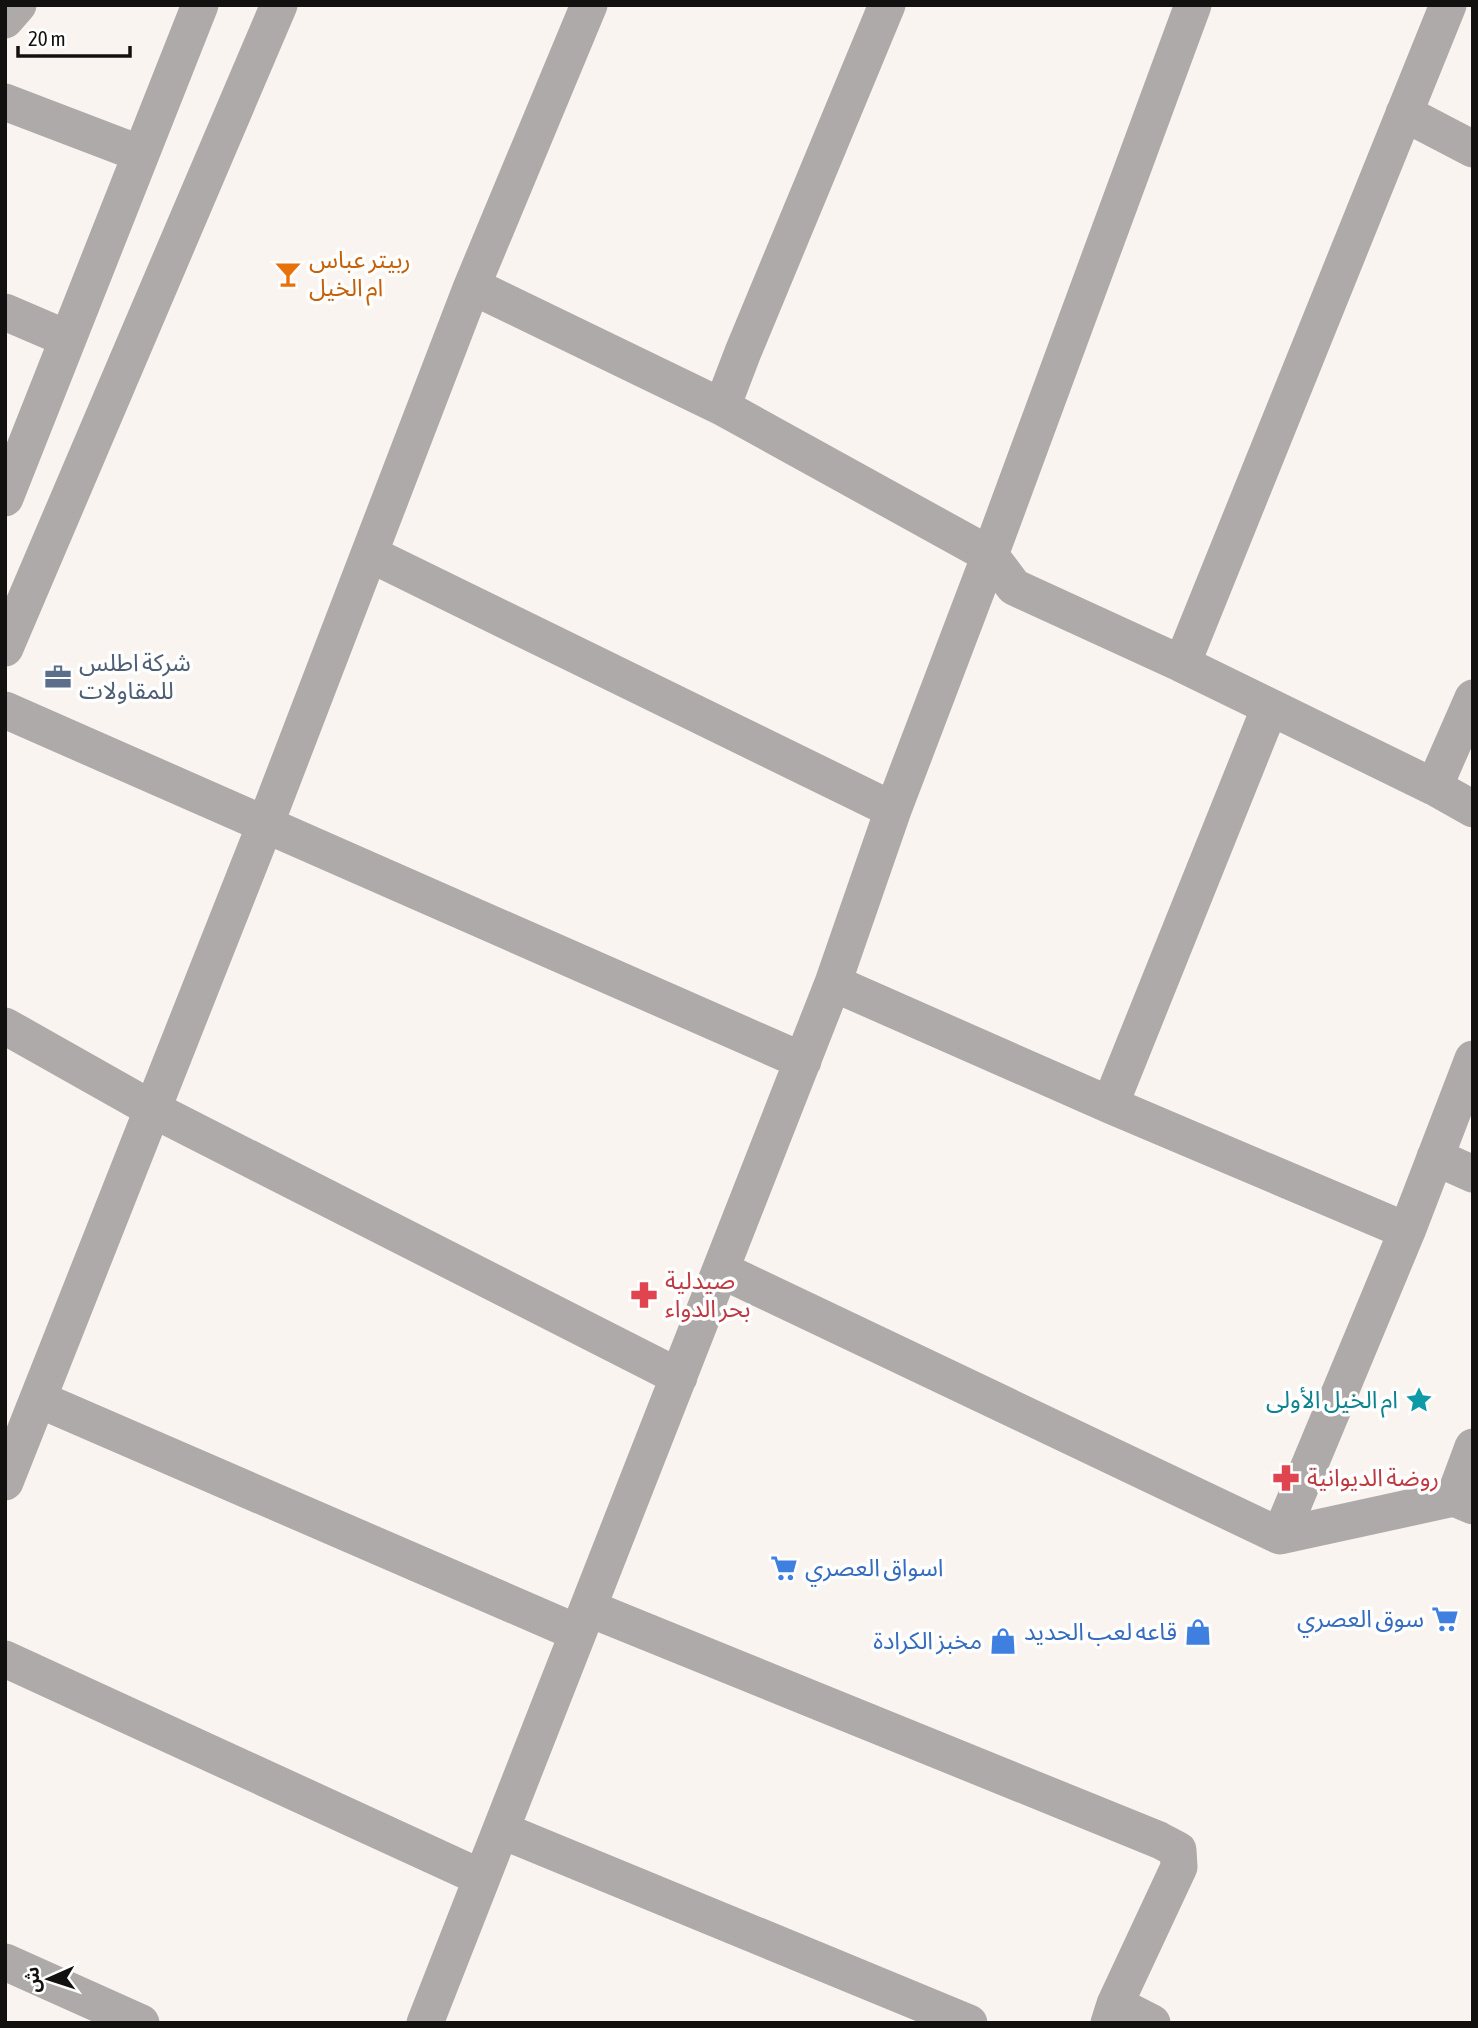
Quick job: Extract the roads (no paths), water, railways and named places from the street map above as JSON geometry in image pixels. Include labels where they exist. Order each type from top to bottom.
[{"type":"street","points":[[5,20],[18,5]]},
{"type":"street","points":[[5,498],[200,5]]},
{"type":"street","points":[[5,648],[279,5]]},
{"type":"street","points":[[5,1482],[265,825],[472,286],[589,5]]},
{"type":"street","points":[[722,407],[887,5]]},
{"type":"street","points":[[425,2023],[833,983],[893,810],[1193,5]]},
{"type":"street","points":[[1182,664],[1448,5]]},
{"type":"street","points":[[7,109],[141,154]]},
{"type":"street","points":[[1404,113],[1473,149]]},
{"type":"street","points":[[472,286],[722,407],[990,555],[1014,587],[1182,664],[1473,808]]},
{"type":"street","points":[[5,312],[68,339]]},
{"type":"street","points":[[370,554],[893,810]]},
{"type":"street","points":[[1434,787],[1473,698]]},
{"type":"street","points":[[1110,1105],[1270,707]]},
{"type":"street","points":[[5,710],[803,1061]]},
{"type":"street","points":[[833,983],[1110,1105],[1407,1231]]},
{"type":"street","points":[[5,1026],[152,1109],[678,1377]]},
{"type":"street","points":[[1280,1536],[1407,1231],[1473,1059]]},
{"type":"street","points":[[1435,1157],[1473,1174]]},
{"type":"street","points":[[720,1270],[1280,1536],[1463,1502],[1473,1447]]},
{"type":"street","points":[[38,1399],[583,1620],[1146,1835],[1178,1850],[1179,1867],[1112,2013],[1152,2023]]},
{"type":"street","points":[[5,1659],[482,1878]]},
{"type":"street","points":[[501,1830],[969,2023]]},
{"type":"street","points":[[5,1962],[141,2023]]},
{"type":"place","name":"ربيتر عباس ام الخيل","points":[[288,274]]},
{"type":"place","name":"شركة اطلس للمقاولات","points":[[58,677]]},
{"type":"place","name":"صيدلية بحر الدواء","points":[[644,1295]]},
{"type":"place","name":"ام الخيل الأولى","points":[[1419,1400]]},
{"type":"place","name":"روضة الديوانية","points":[[1286,1478]]},
{"type":"place","name":"اسواق العصري","points":[[784,1568]]},
{"type":"place","name":"سوق العصري","points":[[1445,1619]]},
{"type":"place","name":"قاعه لعب الحديد","points":[[1198,1632]]},
{"type":"place","name":"مخبز الكرادة","points":[[1003,1641]]}]
